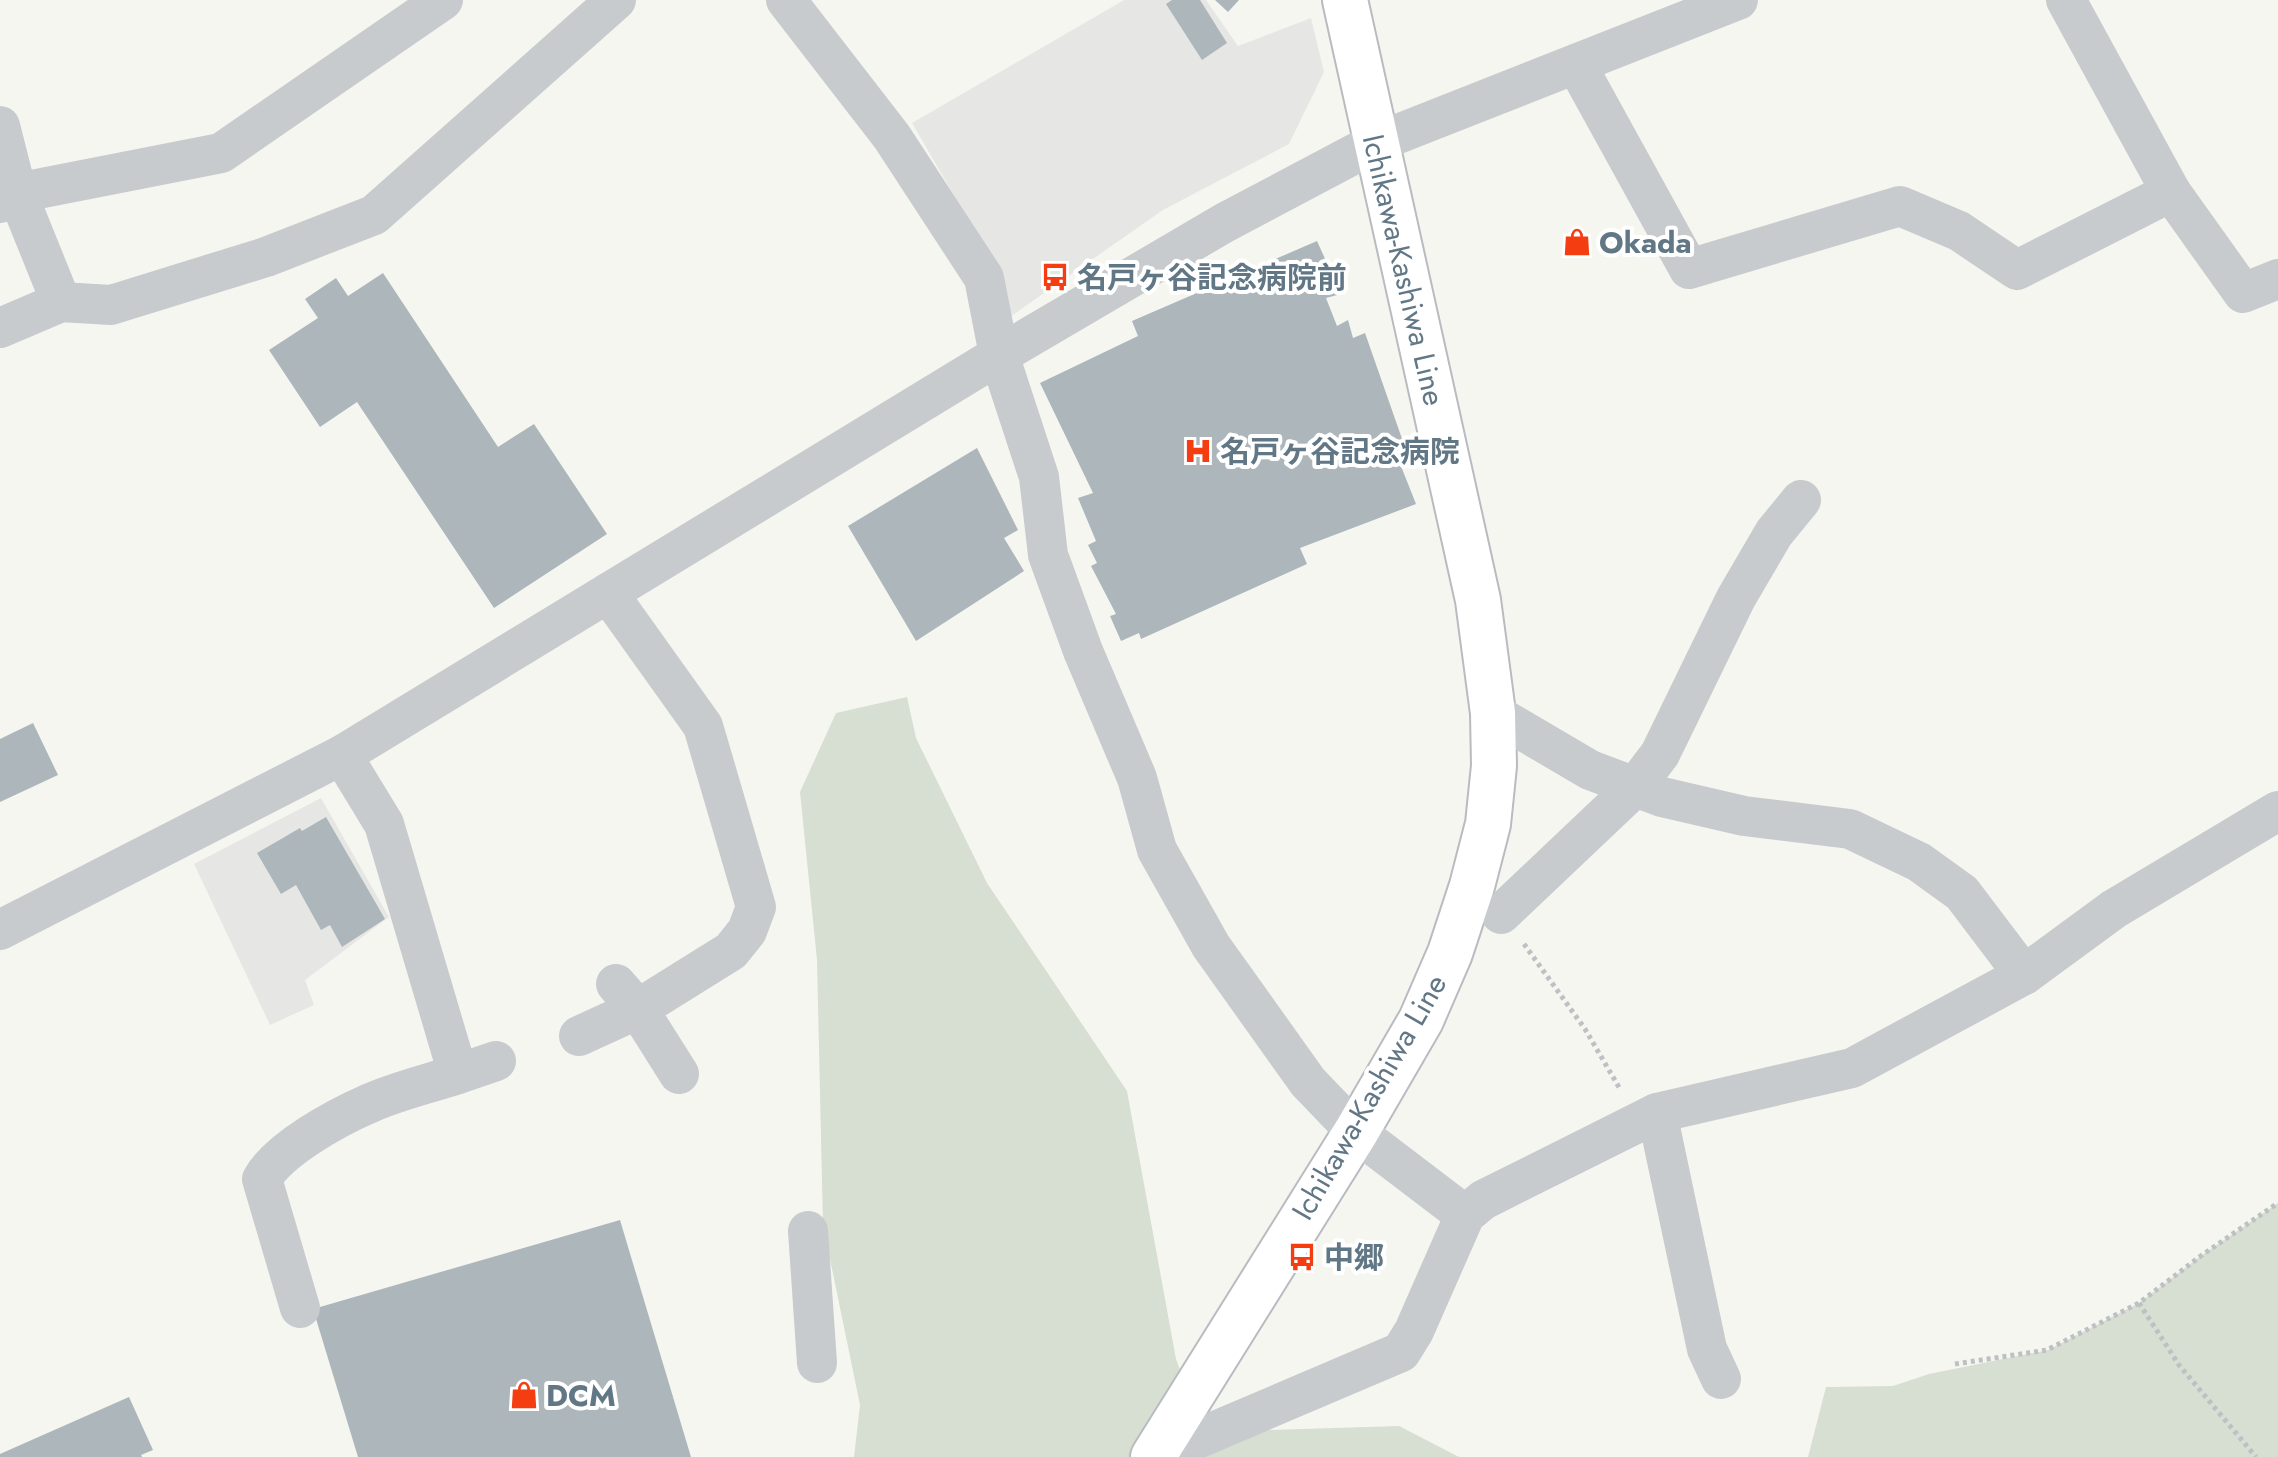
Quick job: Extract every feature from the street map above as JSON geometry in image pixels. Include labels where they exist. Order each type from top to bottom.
[{"type":"main road","name":"Ichikawa-Kashiwa Line","points":[[1156,1452],[1356,1132],[1421,1020],[1450,953],[1488,824],[1494,766],[1493,713],[1478,600],[1345,0]]},
{"type":"street","points":[[9,198],[221,153],[443,0]]},
{"type":"street","points":[[0,328],[61,302],[111,305],[266,257],[374,215],[616,0]]},
{"type":"street","points":[[786,0],[892,137],[984,278],[999,355],[1039,477],[1048,555],[1083,651],[1137,778],[1157,850],[1211,946],[1308,1082],[1356,1132],[1465,1215]]},
{"type":"street","points":[[0,930],[342,755],[999,355],[1224,223],[1375,143],[1738,0]]},
{"type":"street","points":[[2066,0],[2171,192],[2243,293],[2278,279]]},
{"type":"street","points":[[1576,64],[1689,269],[1900,206],[1959,231],[2017,270],[2171,192]]},
{"type":"street","points":[[0,126],[9,198],[61,302]]},
{"type":"street","points":[[1501,914],[1635,787],[1660,754],[1736,598],[1774,533],[1801,500]]},
{"type":"street","points":[[579,1036],[627,996],[731,951],[747,931],[756,907],[703,726],[608,593]]},
{"type":"street","points":[[1493,713],[1590,770],[1662,797],[1744,816],[1850,829],[1919,862],[1962,893],[2024,975]]},
{"type":"street","points":[[342,755],[384,824],[458,1074]]},
{"type":"street","points":[[1156,1452],[1199,1438],[1401,1352],[1414,1331],[1465,1215],[1483,1200],[1648,1117],[1852,1068],[2024,975],[2114,909],[2278,811]]},
{"type":"street","points":[[627,996],[679,1074]]},
{"type":"street","points":[[300,1308],[262,1179],[269,1166],[312,1135],[369,1103],[496,1061]]},
{"type":"street","points":[[1648,1117],[1707,1349],[1721,1379]]},
{"type":"street","points":[[808,1231],[817,1363]]},
{"type":"path","points":[[1501,914],[1648,1117]]},
{"type":"path","points":[[1955,1364],[2047,1350],[2139,1303],[2278,1203]]},
{"type":"path","points":[[2139,1303],[2179,1365],[2256,1457]]},
{"type":"shaded area","points":[[1124,0],[1206,0],[1238,46],[1311,18],[1324,72],[1289,144],[1163,210],[1010,317],[999,273],[912,123]]},
{"type":"shaded area","points":[[907,697],[916,738],[987,883],[1127,1091],[1176,1359],[1203,1432],[1399,1426],[1459,1457],[854,1457],[860,1405],[823,1225],[817,960],[800,792],[836,713]]},
{"type":"shaded area","points":[[321,798],[389,917],[305,980],[314,1005],[270,1025],[194,864]]},
{"type":"shaded area","points":[[2278,1203],[2278,1457],[1808,1457],[1826,1387],[1893,1386],[1929,1374],[2048,1350],[2139,1303]]},
{"type":"building","points":[[1172,0],[1200,0],[1227,43],[1202,60],[1166,4]]},
{"type":"building","points":[[1215,0],[1239,0],[1228,12]]},
{"type":"building","points":[[1317,241],[1341,294],[1326,298],[1337,326],[1348,320],[1353,338],[1365,333],[1407,453],[1397,456],[1416,504],[1300,548],[1307,564],[1141,639],[1139,633],[1121,641],[1110,616],[1116,614],[1091,566],[1097,563],[1088,545],[1096,541],[1078,498],[1093,493],[1040,383],[1138,336],[1132,321]]},
{"type":"building","points":[[383,273],[498,447],[534,424],[607,534],[494,608],[357,402],[320,427],[269,350],[318,318],[305,299],[336,278],[348,296]]},
{"type":"building","points":[[977,448],[1018,530],[1004,538],[1024,571],[916,641],[848,526]]},
{"type":"building","points":[[33,723],[58,775],[0,802],[0,739]]},
{"type":"building","points":[[326,817],[385,919],[342,947],[330,925],[321,930],[296,885],[281,894],[257,853]]},
{"type":"building","points":[[620,1220],[691,1457],[358,1457],[313,1309]]},
{"type":"building","points":[[129,1397],[153,1450],[142,1457],[0,1457],[0,1454]]},
{"type":"place","name":"Okada","points":[[1577,242]]},
{"type":"place","name":"名戸ヶ谷記念病院前","points":[[1055,277]]},
{"type":"place","name":"名戸ヶ谷記念病院","points":[[1198,451]]},
{"type":"place","name":"中郷","points":[[1302,1257]]},
{"type":"place","name":"DCM","points":[[524,1395]]}]
